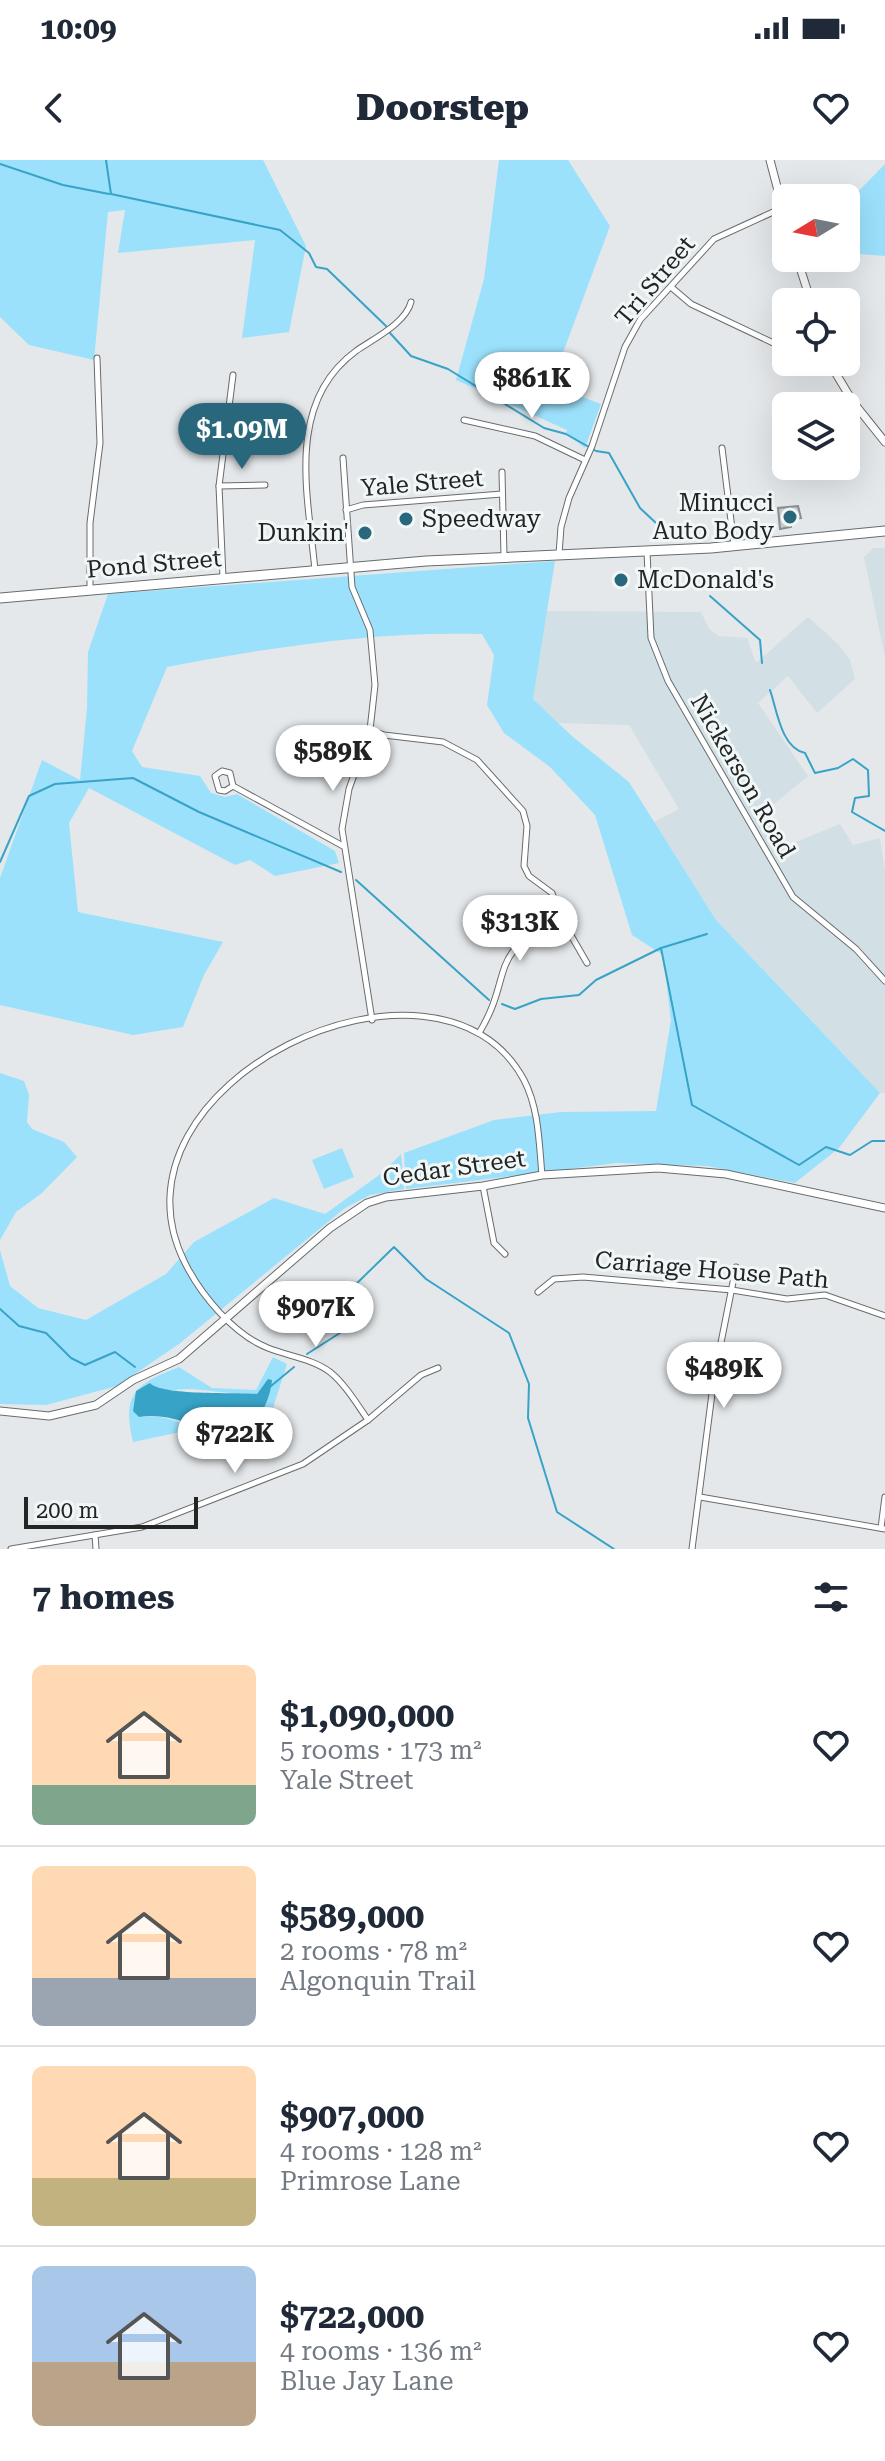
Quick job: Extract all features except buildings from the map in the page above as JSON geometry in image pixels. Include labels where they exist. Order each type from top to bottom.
[{"type":"main road","name":"Pond Street","points":[[0,598],[350,567],[504,556],[734,546],[885,531]]},
{"type":"street","points":[[770,160],[776,184]]},
{"type":"street","name":"Tri Street","points":[[559,554],[563,517],[591,449],[629,338],[714,239],[772,213]]},
{"type":"street","points":[[671,287],[691,304],[772,342]]},
{"type":"street","points":[[315,570],[304,457],[318,393],[350,356],[397,321],[411,302]]},
{"type":"street","points":[[90,589],[90,523],[100,443],[97,358]]},
{"type":"street","points":[[223,578],[219,486],[233,375]]},
{"type":"street","points":[[836,376],[885,442]]},
{"type":"street","points":[[464,420],[535,436],[585,460]]},
{"type":"street","points":[[722,448],[734,546]]},
{"type":"street","points":[[343,458],[350,567],[355,598],[370,630],[375,685],[370,730],[345,805],[344,846],[372,1020]]},
{"type":"street","points":[[502,472],[504,556]]},
{"type":"street","points":[[219,486],[265,485]]},
{"type":"street","name":"Yale Street","points":[[346,510],[363,505],[502,494]]},
{"type":"street","name":"Nickerson Road","points":[[647,550],[651,638],[668,681],[793,897],[856,949],[885,981]]},
{"type":"street","points":[[370,730],[384,735],[443,742],[477,760],[523,811],[527,826],[524,866],[529,876],[552,893],[561,918],[587,963]]},
{"type":"street","points":[[233,786],[344,846]]},
{"type":"street","points":[[479,1033],[497,1000],[499,974],[507,957],[528,934],[561,918]]},
{"type":"street","points":[[368,1420],[328,1370],[257,1344],[227,1318],[191,1274],[175,1240],[170,1192],[182,1143],[214,1100],[279,1049],[321,1029],[425,1015],[454,1021],[479,1033],[510,1059],[528,1089],[534,1110],[542,1175]]},
{"type":"street","name":"Cedar Street","points":[[0,1411],[49,1416],[96,1405],[133,1380],[179,1359],[330,1228],[367,1203],[411,1193],[483,1186],[542,1175],[632,1168],[705,1171],[885,1208]]},
{"type":"street","points":[[483,1186],[494,1243],[505,1254]]},
{"type":"street","points":[[692,1549],[714,1378],[736,1267]]},
{"type":"street","name":"Carriage House Path","points":[[538,1292],[554,1279],[583,1277],[732,1290],[787,1299],[834,1296],[871,1314],[885,1316]]},
{"type":"street","points":[[11,1549],[142,1527],[303,1464],[368,1420],[421,1375],[438,1368]]},
{"type":"street","points":[[700,1497],[883,1528],[885,1497]]},
{"type":"street","points":[[95,1535],[96,1549]]},
{"type":"shaded area","points":[[0,160],[263,160],[306,246],[289,332],[242,338],[255,240],[118,253],[125,210],[108,212],[94,360],[29,345],[0,317]]},
{"type":"shaded area","points":[[499,160],[568,160],[610,226],[551,385],[601,404],[585,448],[566,434],[567,430],[456,380],[484,279]]},
{"type":"shaded area","points":[[885,164],[885,256],[860,254],[860,190]]},
{"type":"shaded area","points":[[874,548],[885,548],[885,657],[864,557]]},
{"type":"shaded area","points":[[555,561],[533,699],[573,737],[629,782],[716,920],[880,1093],[839,1148],[795,1183],[707,1166],[617,1163],[406,1189],[404,1153],[494,1120],[561,1112],[656,1111],[671,1020],[663,955],[632,935],[595,815],[550,767],[504,733],[487,705],[494,655],[482,634],[402,635],[324,642],[167,667],[132,751],[142,767],[200,776],[211,793],[225,797],[237,794],[335,851],[339,863],[275,876],[250,860],[235,865],[89,788],[69,823],[78,912],[223,942],[204,975],[183,1027],[133,1035],[0,1005],[0,878],[42,760],[80,780],[87,708],[88,652],[108,594]]},
{"type":"shaded area","points":[[547,611],[701,612],[709,629],[719,636],[747,638],[756,663],[808,617],[839,645],[850,660],[855,679],[817,713],[788,676],[758,703],[808,776],[767,810],[786,846],[840,824],[853,845],[880,838],[885,871],[885,1093],[880,1093],[716,920],[654,822],[679,809],[629,725],[558,723],[533,699]]},
{"type":"shaded area","points":[[0,1073],[24,1081],[29,1095],[27,1122],[32,1129],[64,1142],[77,1157],[42,1193],[16,1212],[0,1240]]},
{"type":"shaded area","points":[[342,1148],[354,1177],[324,1189],[312,1160]]},
{"type":"shaded area","points":[[401,1154],[404,1189],[370,1195],[345,1208],[179,1344],[117,1386],[46,1405],[0,1404],[0,1250],[10,1286],[38,1308],[86,1320],[166,1274],[194,1242],[274,1198],[325,1214],[382,1173]]},
{"type":"shaded area","points":[[273,1357],[287,1364],[264,1436],[227,1437],[185,1431],[133,1442],[129,1412],[131,1401],[136,1392],[143,1385],[164,1373],[179,1367],[212,1388],[256,1390]],"holes":[[[268,1380],[271,1388],[255,1423],[229,1434],[214,1433],[162,1417],[139,1417],[134,1410],[137,1393],[152,1387],[257,1394]]]},
{"type":"shaded area","points":[[268,1379],[272,1380],[267,1402],[245,1433],[218,1431],[166,1417],[139,1417],[133,1411],[136,1391],[150,1383],[184,1392],[257,1394]]},
{"type":"waterway","points":[[106,160],[111,194],[280,230],[309,253],[316,267],[327,269],[386,326]]},
{"type":"waterway","points":[[0,164],[63,185],[109,194]]},
{"type":"waterway","points":[[390,333],[411,356],[448,369],[544,428],[566,434],[596,451],[609,453],[640,508],[673,539]]},
{"type":"waterway","points":[[710,596],[760,640],[762,663]]},
{"type":"waterway","points":[[770,690],[785,736],[797,750],[805,753],[815,773],[838,768],[853,759],[868,770],[869,796],[855,798],[852,812],[885,831]]},
{"type":"waterway","points":[[0,862],[29,796],[55,784],[133,778],[199,812],[341,872]]},
{"type":"waterway","points":[[356,880],[489,1000]]},
{"type":"waterway","points":[[502,1004],[515,1009],[541,999],[579,995],[596,980],[661,948],[707,934]]},
{"type":"waterway","points":[[661,948],[692,1105],[799,1165],[826,1147],[850,1155],[872,1141],[885,1141]]},
{"type":"waterway","points":[[307,1354],[343,1331],[351,1289],[394,1247],[426,1279],[509,1333],[529,1384],[528,1418],[557,1512],[614,1549]]},
{"type":"waterway","points":[[0,1309],[19,1326],[46,1333],[71,1358],[85,1365],[115,1352],[135,1367]]},
{"type":"waterway","points":[[271,1386],[294,1367]]},
{"type":"place","name":"Minucci Auto Body","points":[[790,517]]},
{"type":"place","name":"Speedway","points":[[406,519]]},
{"type":"place","name":"Dunkin'","points":[[365,533]]},
{"type":"place","name":"McDonald's","points":[[621,580]]}]
